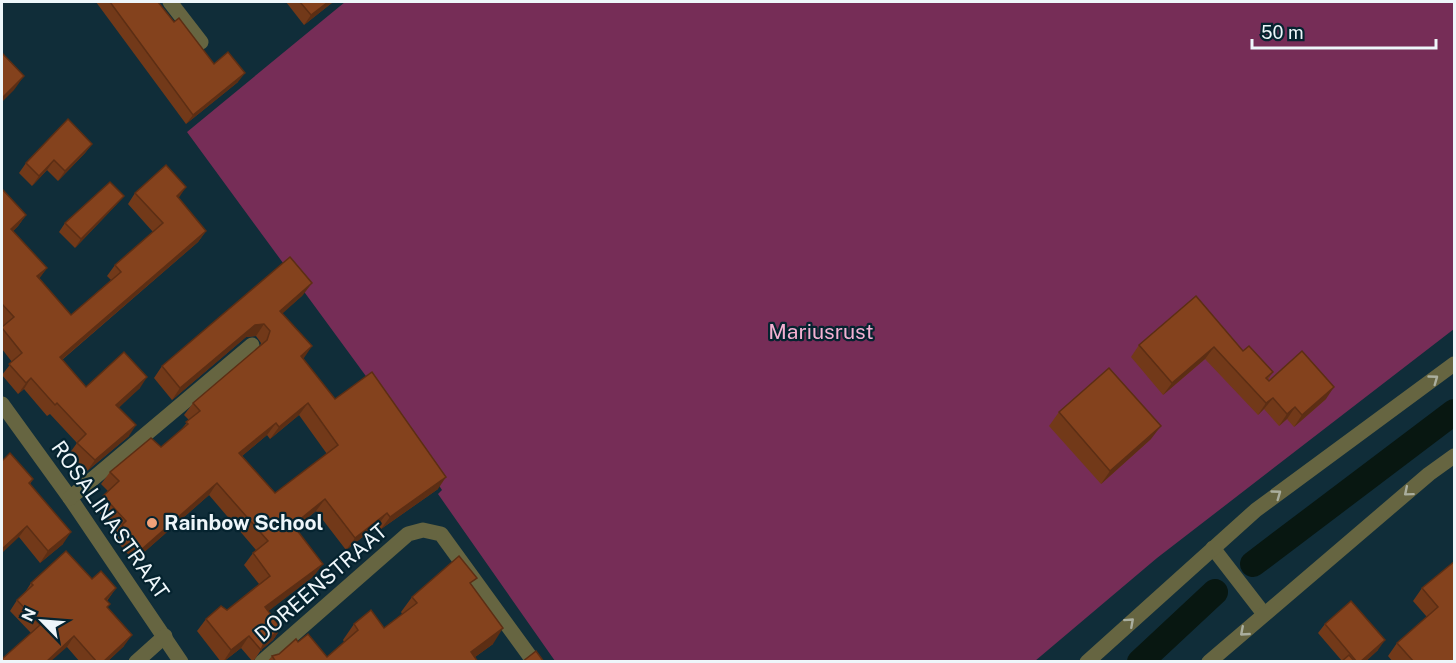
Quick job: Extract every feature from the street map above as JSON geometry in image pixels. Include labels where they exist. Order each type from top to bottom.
[{"type":"street","points":[[170,2],[201,42]]},
{"type":"street","points":[[70,498],[252,345]]},
{"type":"street","points":[[1086,662],[1256,510],[1455,364]]},
{"type":"street","name":"ROSALINASTRAAT","points":[[2,404],[70,498],[181,662]]},
{"type":"street","points":[[1209,662],[1429,474],[1455,456]]},
{"type":"street","name":"DOREENSTRAAT","points":[[262,662],[408,534],[423,530],[441,534],[534,662]]},
{"type":"street","points":[[1213,548],[1264,614]]},
{"type":"street","points":[[136,662],[165,636]]},
{"type":"green space","name":"Mariusrust","points":[[345,2],[1454,2],[1454,329],[1157,558],[1035,661],[555,661],[438,494],[442,490],[371,383],[187,132]]},
{"type":"building","points":[[110,2],[158,2],[174,22],[179,18],[214,64],[228,52],[245,73],[193,115]]},
{"type":"building","points":[[300,2],[328,2],[311,15]]},
{"type":"building","points":[[2,53],[24,76],[2,98]]},
{"type":"building","points":[[68,119],[92,144],[65,171],[54,160],[39,176],[26,163]]},
{"type":"building","points":[[166,165],[186,187],[177,196],[206,231],[60,357],[86,387],[124,352],[147,377],[116,405],[136,425],[95,460],[77,443],[86,434],[31,378],[26,383],[9,364],[22,353],[2,328],[14,317],[2,304],[2,189],[26,215],[11,229],[47,268],[37,276],[71,315],[121,272],[115,265],[163,223],[135,193]]},
{"type":"building","points":[[110,182],[124,196],[81,239],[65,223]]},
{"type":"building","points":[[290,257],[312,283],[280,311],[312,346],[301,356],[335,399],[372,372],[446,477],[390,517],[387,513],[355,538],[325,499],[293,525],[323,564],[265,607],[281,628],[264,643],[261,650],[249,636],[231,650],[206,619],[221,606],[227,610],[270,576],[253,553],[268,541],[217,483],[142,549],[122,525],[126,521],[103,496],[119,481],[110,472],[151,438],[161,447],[188,424],[186,422],[200,411],[193,403],[267,340],[270,331],[264,324],[255,325],[180,388],[162,366]],"holes":[[[308,403],[338,445],[275,493],[239,453],[276,423],[279,427]]]},
{"type":"building","points":[[1196,296],[1243,351],[1249,346],[1273,372],[1266,378],[1269,381],[1302,351],[1334,387],[1302,415],[1295,407],[1287,414],[1273,398],[1266,403],[1214,347],[1172,383],[1139,345]]},
{"type":"building","points":[[1109,368],[1161,426],[1110,471],[1059,412]]},
{"type":"building","points":[[10,453],[33,479],[29,483],[71,532],[48,551],[27,526],[2,549],[2,461]]},
{"type":"building","points":[[66,551],[92,579],[101,571],[116,588],[105,599],[110,604],[107,607],[132,635],[103,662],[97,662],[74,636],[46,662],[2,662],[2,659],[40,625],[17,600],[33,585],[31,583]]},
{"type":"building","points":[[459,556],[477,578],[470,583],[503,628],[471,652],[478,662],[276,662],[272,656],[279,654],[296,639],[298,642],[308,634],[327,657],[358,630],[354,624],[371,610],[384,628],[417,603],[412,597]]},
{"type":"building","points":[[1455,561],[1455,662],[1414,662],[1397,643],[1438,607],[1422,588]]},
{"type":"building","points":[[1351,601],[1385,640],[1360,662],[1357,662],[1325,624]]},
{"type":"building","points":[[536,651],[544,662],[522,662]]},
{"type":"building","points":[[1349,655],[1355,662],[1341,662]]},
{"type":"waterway","points":[[1253,564],[1454,412]]},
{"type":"waterway","points":[[1140,662],[1215,592]]},
{"type":"place","name":"Rainbow School","points":[[152,523]]}]
